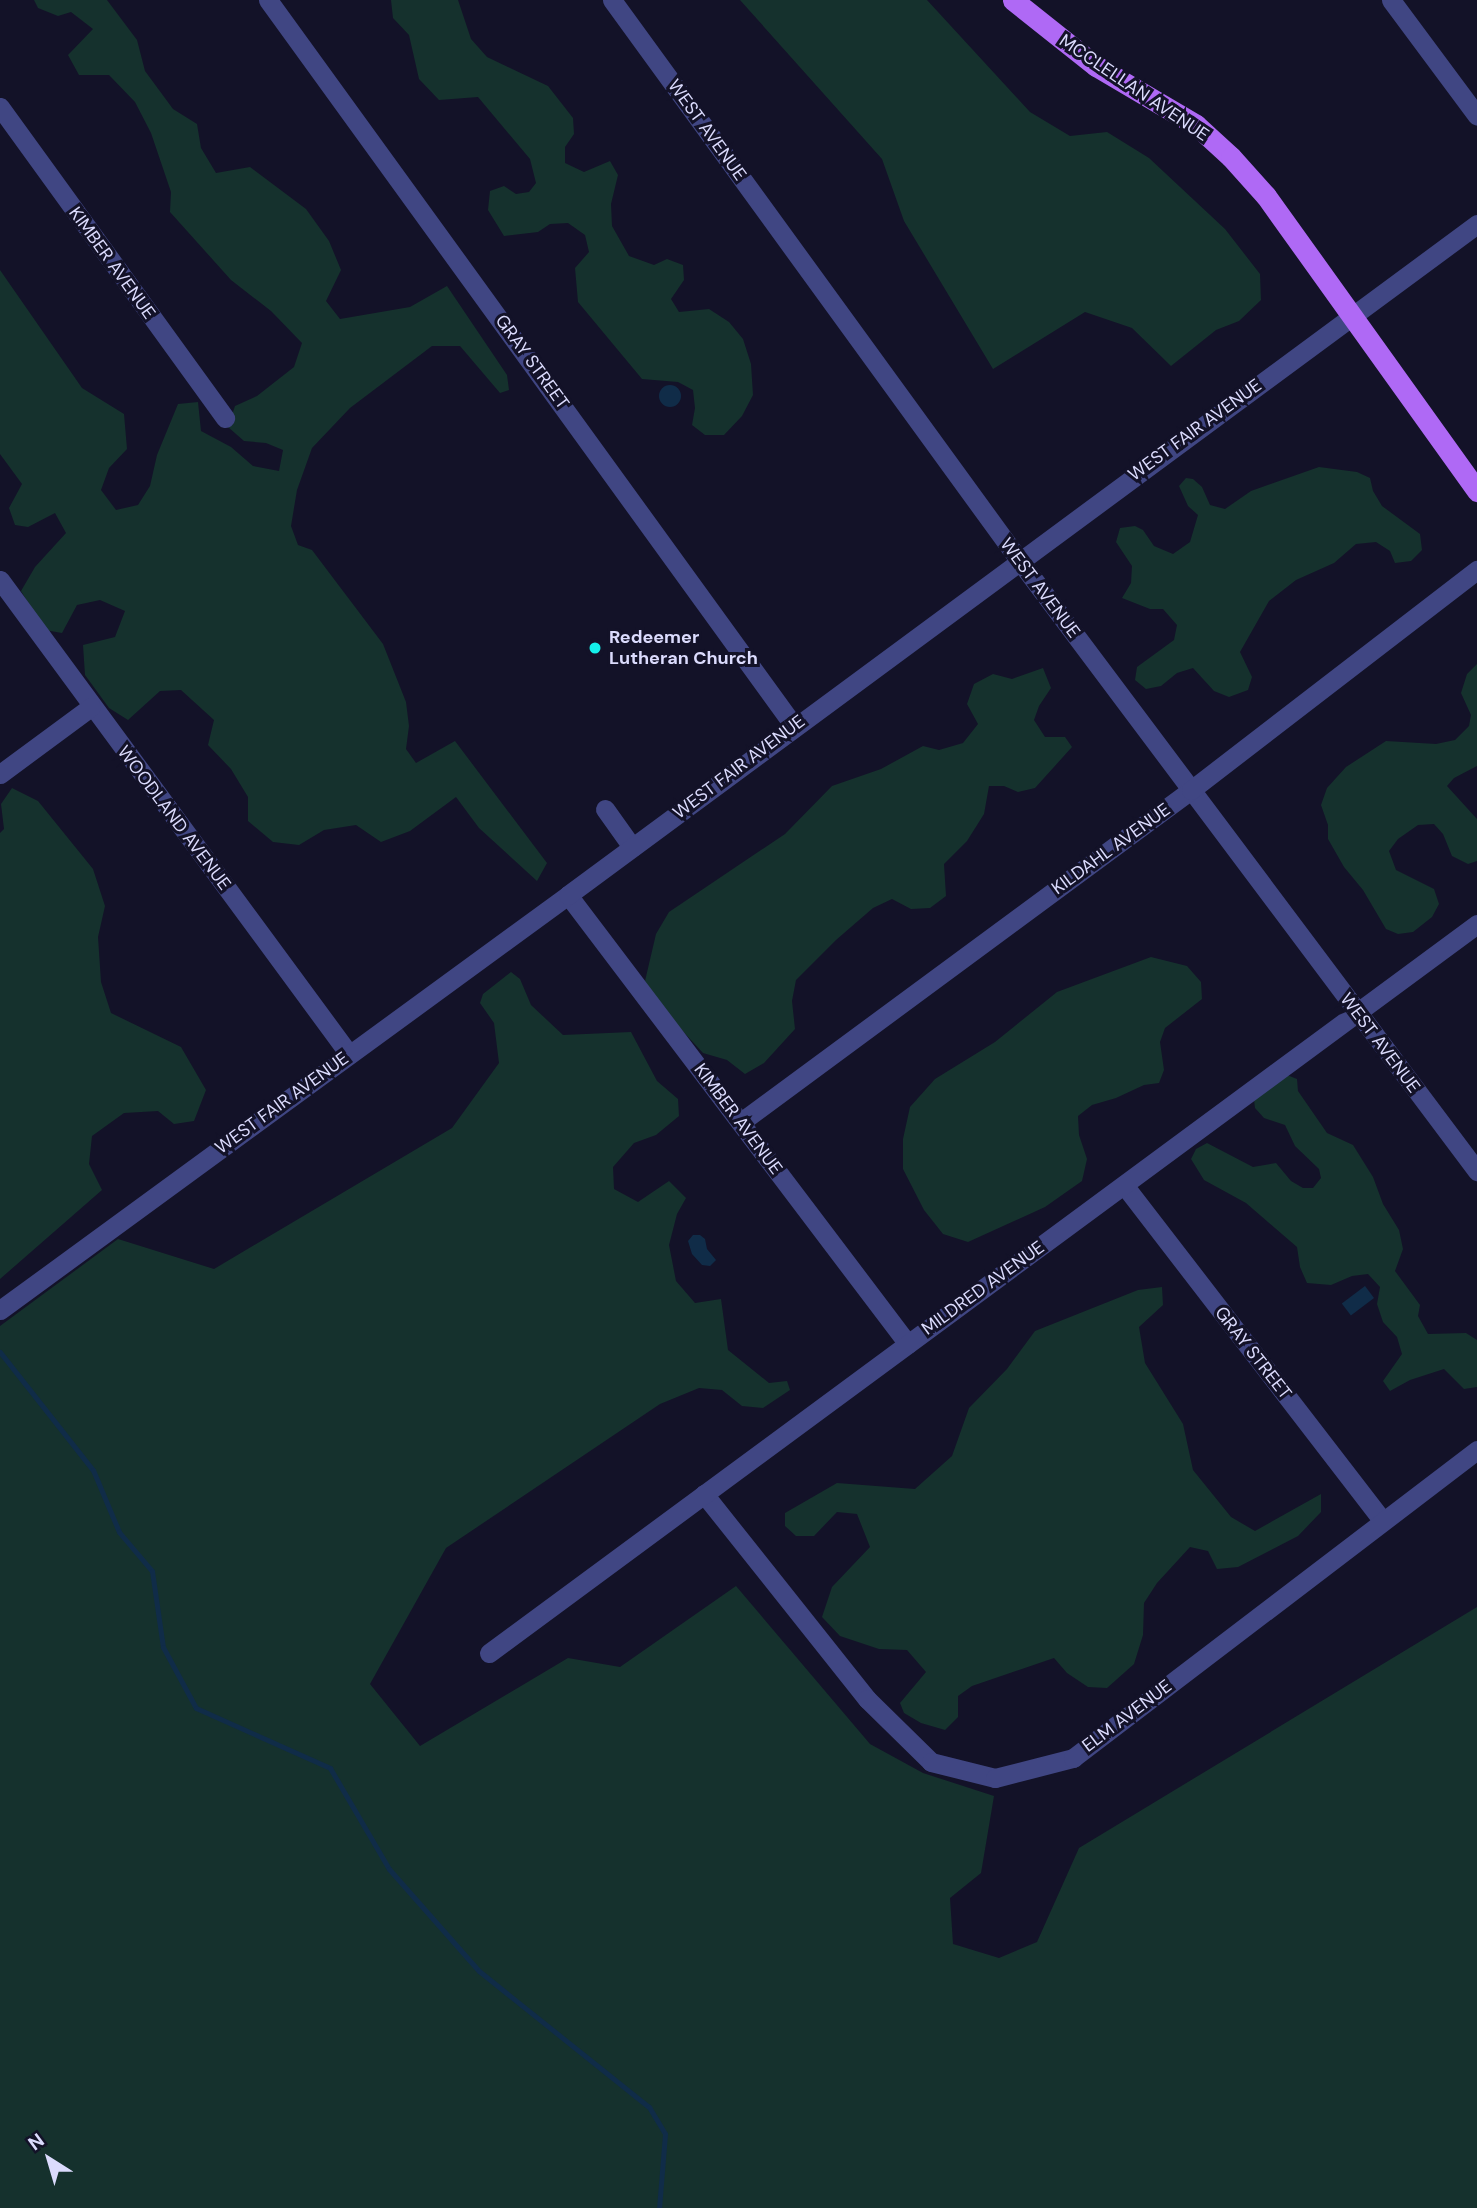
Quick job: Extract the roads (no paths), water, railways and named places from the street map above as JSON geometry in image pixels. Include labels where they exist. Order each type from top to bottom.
[{"type":"main road","name":"MCCLELLAN AVENUE","points":[[1013,0],[1096,66],[1196,125],[1231,157],[1266,196],[1477,491]]},
{"type":"street","name":"GRAY STREET","points":[[268,0],[794,726]]},
{"type":"street","name":"WEST AVENUE","points":[[612,0],[1019,560],[1477,1171]]},
{"type":"street","points":[[1391,0],[1477,116]]},
{"type":"street","name":"KIMBER AVENUE","points":[[0,107],[225,418]]},
{"type":"street","name":"WEST FAIR AVENUE","points":[[0,1310],[568,895],[1477,224]]},
{"type":"street","name":"KILDAHL AVENUE","points":[[741,1122],[1191,790],[1477,570]]},
{"type":"street","name":"WOODLAND AVENUE","points":[[0,580],[349,1054]]},
{"type":"street","points":[[0,774],[91,707]]},
{"type":"street","points":[[605,809],[632,847]]},
{"type":"street","name":"KIMBER AVENUE","points":[[568,895],[908,1344]]},
{"type":"street","name":"MILDRED AVENUE","points":[[489,1653],[1477,924]]},
{"type":"street","name":"GRAY STREET","points":[[1124,1185],[1382,1520]]},
{"type":"street","name":"ELM AVENUE","points":[[704,1494],[867,1699],[932,1762],[995,1778],[1073,1758],[1477,1450]]},
{"type":"water","points":[[670,385],[678,388],[681,396],[678,404],[670,407],[662,404],[659,396],[662,388]]},
{"type":"water","points":[[693,1235],[700,1235],[705,1239],[707,1249],[716,1260],[710,1266],[702,1265],[692,1254],[688,1241]]},
{"type":"water","points":[[1365,1286],[1374,1298],[1351,1315],[1342,1303]]},
{"type":"waterway","points":[[0,1352],[93,1470],[119,1532],[152,1571],[163,1647],[196,1708],[330,1768],[389,1869],[479,1971],[649,2107],[665,2134],[659,2208]]},
{"type":"place","name":"Redeemer Lutheran Church","points":[[595,648]]}]
